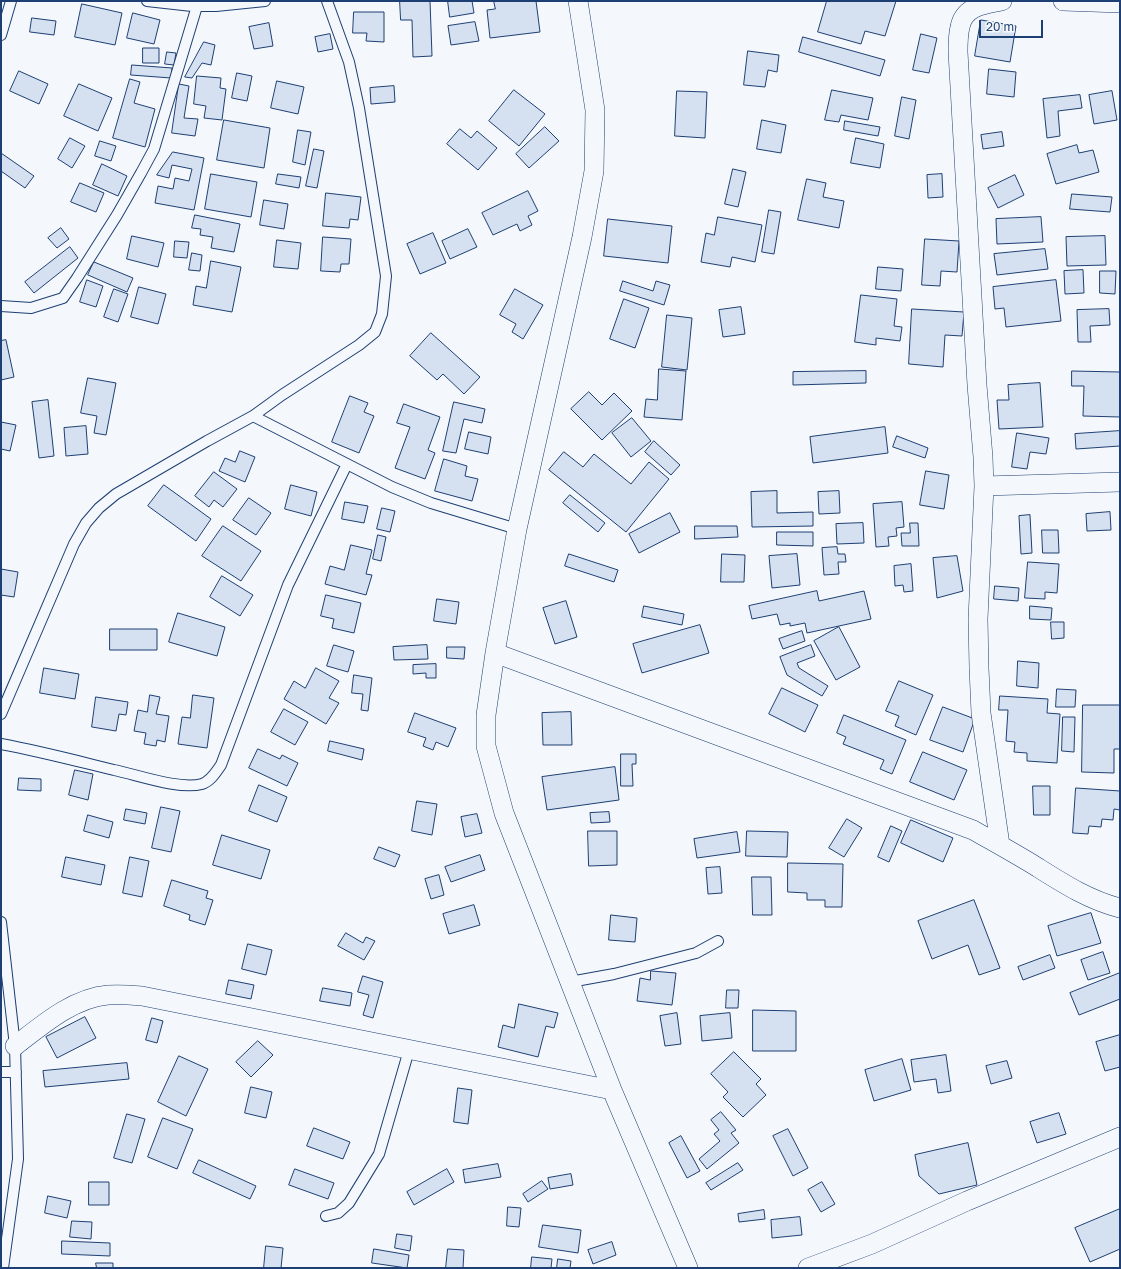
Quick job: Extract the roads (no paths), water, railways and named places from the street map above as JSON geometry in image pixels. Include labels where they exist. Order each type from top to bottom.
[{"type":"street","points":[[578,1],[595,110],[594,171],[582,237],[516,529],[486,714],[486,746],[504,812],[612,1090],[683,1267]]},
{"type":"street","points":[[1000,845],[981,713],[978,619],[984,486],[983,457],[976,369],[958,52],[960,26],[965,14],[981,5],[1002,1]]},
{"type":"street","points":[[1063,1],[1120,3]]},
{"type":"street","points":[[984,486],[1120,482]]},
{"type":"street","points":[[495,653],[973,830],[1079,893],[1102,904],[1120,908]]},
{"type":"street","points":[[15,1046],[66,1009],[107,995],[142,996],[612,1090]]},
{"type":"street","points":[[808,1268],[872,1244],[967,1201],[1120,1138]]},
{"type":"lane","points":[[1,35],[11,1]]},
{"type":"lane","points":[[147,1],[197,6],[216,6],[265,1]]},
{"type":"lane","points":[[1,714],[74,544],[86,523],[99,508],[116,494],[253,416],[282,395],[359,345],[375,332],[382,314],[386,276],[359,108],[349,62],[327,1]]},
{"type":"lane","points":[[1,306],[31,308],[63,298],[77,278],[120,209],[154,149],[197,6]]},
{"type":"lane","points":[[253,416],[392,487],[431,503],[516,529]]},
{"type":"lane","points":[[1,744],[35,750],[165,782],[188,785],[202,783],[211,778],[221,765],[288,585],[346,464]]},
{"type":"lane","points":[[1,922],[15,1046],[18,1159],[3,1268]]},
{"type":"lane","points":[[570,982],[614,974],[696,953],[718,941]]},
{"type":"lane","points":[[326,1216],[338,1213],[350,1203],[379,1154],[410,1050]]},
{"type":"lane","points":[[1,1072],[16,1072]]}]
